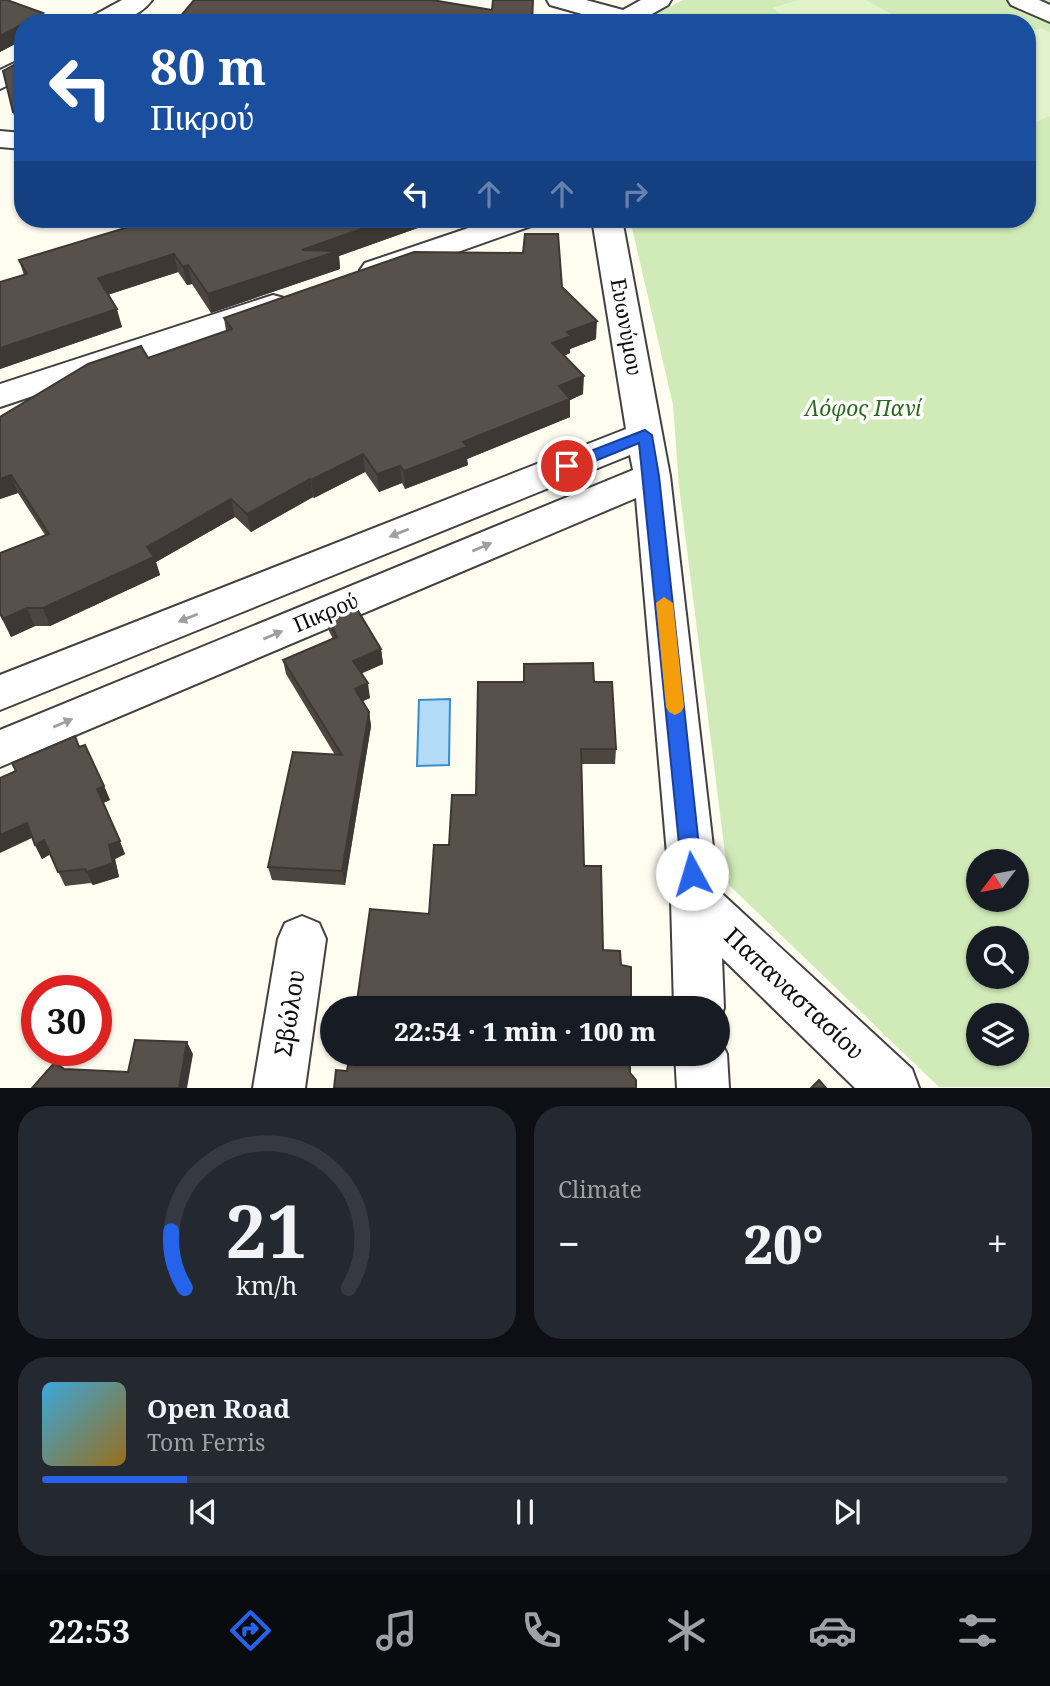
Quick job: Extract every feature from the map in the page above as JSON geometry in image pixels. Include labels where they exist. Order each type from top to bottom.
[{"type":"street","points":[[114,14],[140,0]]},
{"type":"street","points":[[559,0],[602,14]]},
{"type":"street","points":[[632,14],[659,0]]},
{"type":"street","points":[[1020,0],[1050,15]]},
{"type":"street","points":[[351,278],[497,228]]},
{"type":"street","name":"Ευωνύμου","points":[[609,228],[648,455],[695,900],[699,996]]},
{"type":"street","points":[[0,396],[101,365],[299,296]]},
{"type":"street","points":[[0,693],[648,455]]},
{"type":"street","name":"Πικρού","points":[[0,749],[648,455]]},
{"type":"street","name":"Παπαναστασίου","points":[[695,900],[893,1087]]},
{"type":"street","name":"Σβώλου","points":[[279,1087],[302,939]]},
{"type":"street","points":[[702,1066],[703,1087]]},
{"type":"green space","name":"Λόφος Πανί","points":[[683,0],[1050,0],[1050,1087],[939,1087],[729,885],[679,486],[673,405],[632,228],[1036,228],[1036,14],[655,14]]},
{"type":"green space","points":[[798,0],[866,0],[891,14],[782,14],[772,8]]},
{"type":"green space","points":[[1041,28],[1050,32],[1050,116],[1036,122],[1036,30]]},
{"type":"water","points":[[450,699],[449,765],[417,766],[419,700]]},
{"type":"building","points":[[0,0],[43,13],[14,14],[14,29],[0,36]]},
{"type":"building","points":[[194,0],[432,0],[492,10],[493,0],[533,0],[532,14],[182,14]]},
{"type":"building","points":[[14,65],[14,112],[13,112],[3,71]]},
{"type":"building","points":[[125,228],[364,228],[302,250],[338,251],[208,294],[188,265],[183,267],[174,254],[98,278],[117,309],[0,348],[0,282],[27,274],[19,260]]},
{"type":"building","points":[[525,234],[558,234],[562,287],[597,321],[567,332],[571,336],[552,343],[584,376],[559,386],[570,399],[463,442],[467,447],[404,471],[400,466],[377,474],[363,454],[310,479],[247,514],[231,499],[147,547],[154,557],[43,608],[27,608],[3,619],[0,613],[0,553],[49,534],[11,475],[0,479],[0,417],[88,364],[141,346],[148,358],[232,329],[224,318],[414,252],[523,253]]},
{"type":"building","points":[[354,604],[381,649],[353,661],[368,683],[355,689],[369,712],[342,871],[268,867],[293,752],[342,755],[283,660],[337,637],[327,616]]},
{"type":"building","points":[[593,663],[594,682],[612,682],[616,749],[581,749],[584,866],[601,866],[603,950],[620,951],[621,965],[631,967],[631,996],[358,996],[370,909],[429,914],[434,845],[449,845],[452,795],[476,795],[478,682],[524,682],[524,664]]},
{"type":"building","points":[[75,736],[79,747],[85,745],[104,786],[97,789],[120,841],[109,845],[113,863],[87,872],[85,869],[58,872],[44,840],[35,845],[27,823],[0,835],[0,778],[16,771],[12,763]]},
{"type":"building","points":[[135,1040],[187,1042],[179,1088],[32,1088],[51,1066],[128,1072]]},
{"type":"building","points":[[348,1066],[630,1066],[630,1073],[636,1080],[636,1088],[334,1088],[336,1070],[347,1071]]},
{"type":"building","points":[[819,1080],[826,1088],[811,1088]]},
{"type":"slow traffic","points":[[664,603],[675,707]]},
{"type":"route","points":[[567,466],[645,435],[652,476],[692,874]]}]
